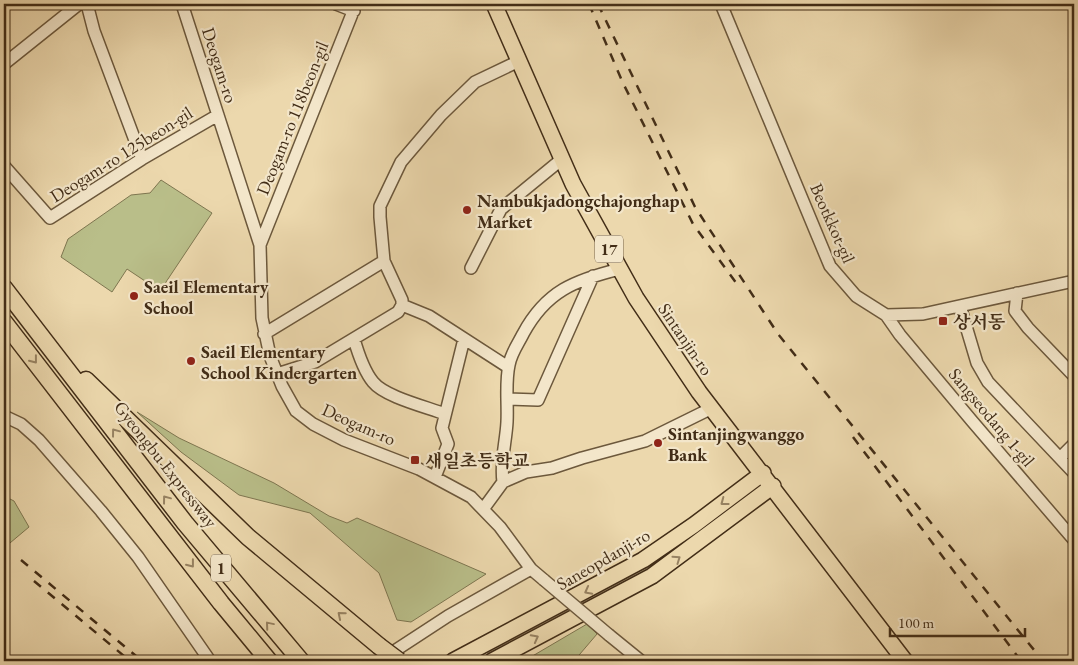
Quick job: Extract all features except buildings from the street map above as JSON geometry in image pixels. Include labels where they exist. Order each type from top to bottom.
[{"type":"highway","name":"Gyeongbu Expressway","points":[[4,288],[185,523],[301,661]]},
{"type":"highway","name":"1","points":[[4,322],[221,603],[269,661]]},
{"type":"highway","points":[[46,341],[248,537],[379,654],[399,661]]},
{"type":"main road","name":"Sintanjin-ro","points":[[494,4],[573,184],[636,298],[712,408],[905,661]]},
{"type":"main road","name":"Saneopdanji-ro","points":[[452,661],[643,560],[694,525],[762,472]]},
{"type":"main road","name":"Saneopdanji-ro","points":[[492,661],[652,576],[773,486]]},
{"type":"street","points":[[4,64],[79,4]]},
{"type":"street","points":[[87,4],[94,30],[142,159]]},
{"type":"street","name":"Deogam-ro","points":[[182,4],[260,246],[264,334],[277,374],[296,411],[313,424],[344,440],[435,476],[471,497],[484,508],[531,569],[641,661]]},
{"type":"street","points":[[336,4],[355,7]]},
{"type":"street","name":"Beotkkot-gil","points":[[721,4],[830,266],[856,296],[886,314]]},
{"type":"street","name":"Deogam-ro 118beon-gil","points":[[260,246],[355,7]]},
{"type":"street","points":[[277,374],[315,362],[398,312],[402,305],[398,289],[384,261],[380,206],[401,162],[474,82],[519,61]]},
{"type":"street","name":"Deogam-ro 125beon-gil","points":[[4,166],[50,218],[142,159],[218,115]]},
{"type":"street","points":[[471,268],[501,208],[562,159]]},
{"type":"street","points":[[264,334],[384,261]]},
{"type":"street","points":[[503,482],[501,466],[507,423],[508,367],[511,355],[540,308],[569,285],[620,269]]},
{"type":"street","points":[[507,399],[538,400],[593,276]]},
{"type":"street","points":[[886,314],[923,314],[1074,281]]},
{"type":"street","points":[[1017,293],[1015,311],[1028,328],[1074,376]]},
{"type":"street","points":[[402,305],[429,316],[508,367]]},
{"type":"street","points":[[960,306],[977,363],[988,382],[1074,473]]},
{"type":"street","name":"Sangseodang 1-gil","points":[[886,314],[900,335],[1074,540]]},
{"type":"street","points":[[354,339],[358,353],[374,384],[385,391],[445,414]]},
{"type":"street","points":[[435,476],[448,444],[442,428],[464,339]]},
{"type":"street","points":[[484,508],[503,482],[526,472],[552,468],[646,441],[712,408]]},
{"type":"street","points":[[4,416],[21,424],[40,440],[101,511],[138,557],[210,661]]},
{"type":"street","points":[[1060,458],[1074,444]]},
{"type":"street","points":[[379,654],[531,569]]},
{"type":"green space","points":[[161,180],[212,213],[160,291],[127,269],[112,292],[61,257],[68,239],[131,195],[150,193]]},
{"type":"green space","points":[[137,412],[179,438],[274,483],[329,516],[347,523],[357,518],[486,574],[411,622],[397,620],[379,573],[310,513],[239,495],[181,452]]},
{"type":"green space","points":[[4,496],[14,501],[29,527],[4,548]]},
{"type":"green space","points":[[587,624],[597,634],[574,661],[524,661]]},
{"type":"railway","points":[[589,4],[623,83],[693,224],[737,284]]},
{"type":"railway","points":[[598,4],[695,207],[778,334],[1043,661]]},
{"type":"railway","points":[[853,437],[1021,661]]},
{"type":"railway","points":[[21,560],[142,661]]},
{"type":"railway","points":[[34,581],[130,661]]},
{"type":"place","name":"Nambukjadongchajonghap Market","points":[[467,210]]},
{"type":"place","name":"Saeil Elementary School","points":[[134,296]]},
{"type":"place","name":"상서동","points":[[943,321]]},
{"type":"place","name":"Saeil Elementary School Kindergarten","points":[[191,361]]},
{"type":"place","name":"Sintanjingwanggo Bank","points":[[658,443]]},
{"type":"place","name":"새일초등학교","points":[[415,460]]}]
